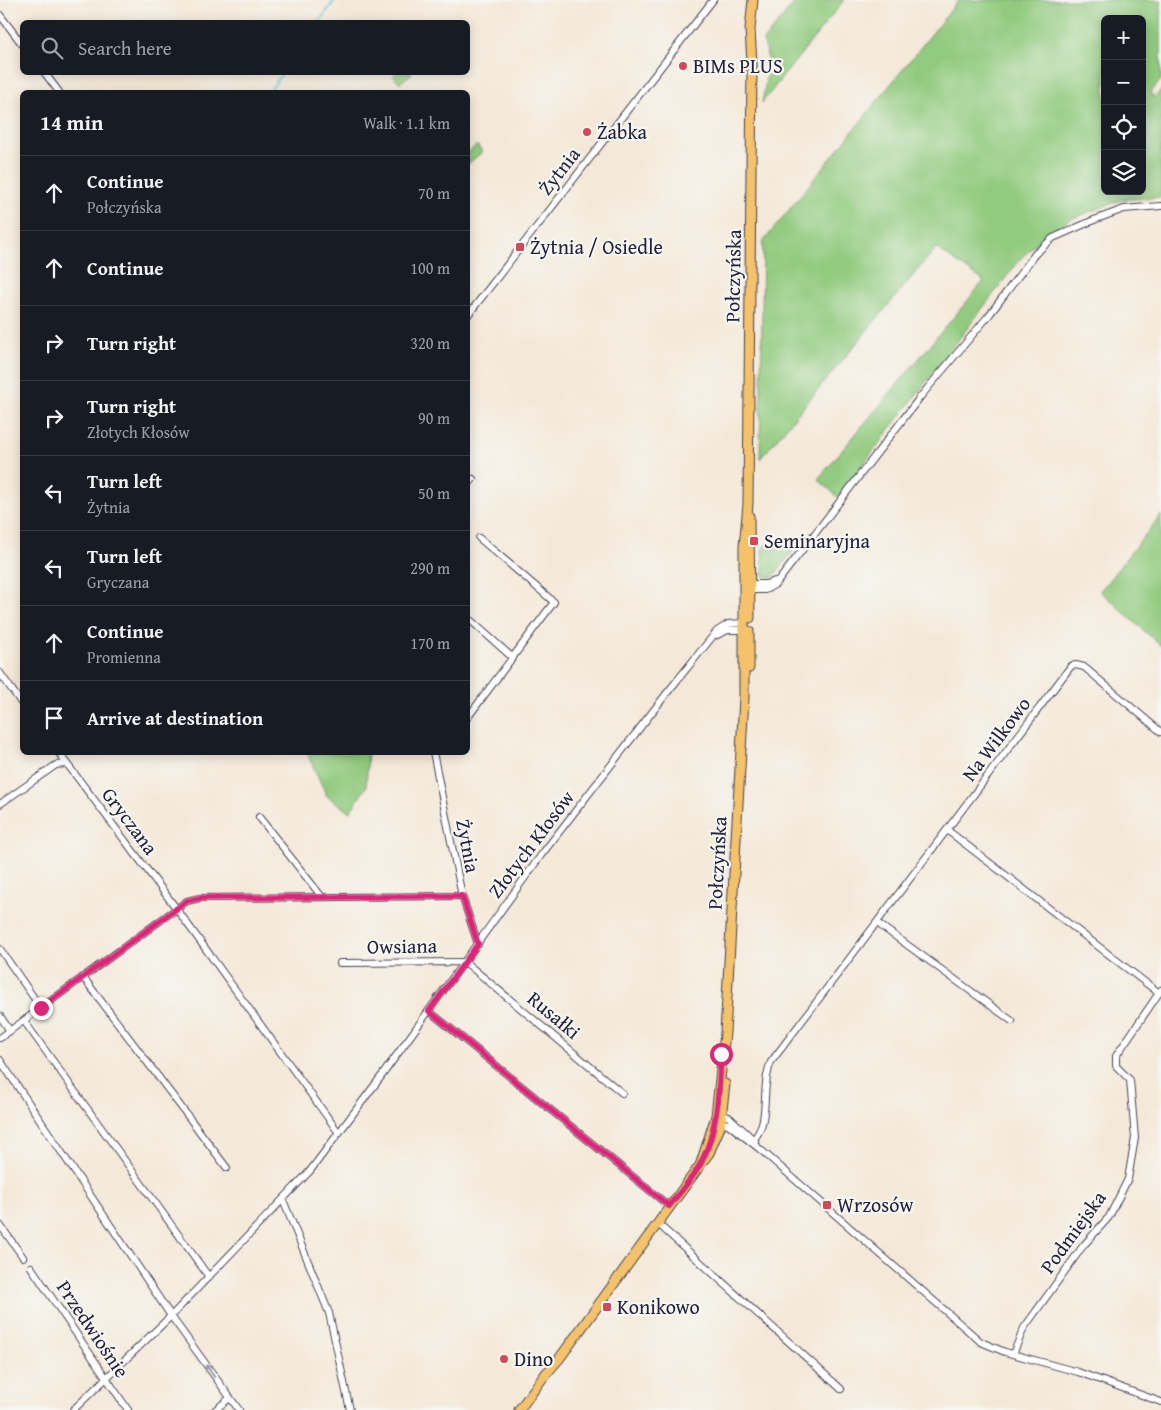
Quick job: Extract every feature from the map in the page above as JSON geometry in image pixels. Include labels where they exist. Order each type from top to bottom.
[{"type":"main road","name":"Połczyńska","points":[[519,1410],[701,1163],[719,1117],[744,694],[745,627],[748,587],[744,527],[748,504],[752,48],[750,28],[752,5]]},
{"type":"street","name":"Żytnia","points":[[470,312],[713,0]]},
{"type":"street","points":[[0,15],[20,41]]},
{"type":"street","points":[[46,75],[58,90]]},
{"type":"street","points":[[748,587],[778,579],[921,396],[990,314],[1034,254],[1053,238],[1094,220],[1124,209],[1161,206]]},
{"type":"street","points":[[470,483],[473,479]]},
{"type":"street","points":[[470,714],[554,602],[479,538]]},
{"type":"street","points":[[470,620],[513,658]]},
{"type":"street","name":"Złotych Kłosów","points":[[73,1410],[172,1316],[283,1200],[339,1133],[542,854],[667,693],[724,626],[745,627]]},
{"type":"street","name":"Na Wilkowo","points":[[754,1139],[763,1126],[764,1086],[766,1074],[772,1062],[1071,666],[1076,664],[1084,667],[1161,732]]},
{"type":"street","points":[[0,673],[20,701]]},
{"type":"street","name":"Gryczana","points":[[60,755],[176,908],[339,1133]]},
{"type":"street","name":"Żytnia","points":[[433,755],[462,896],[478,944]]},
{"type":"street","points":[[434,760],[438,755]]},
{"type":"street","points":[[0,804],[56,765],[66,764]]},
{"type":"street","points":[[258,817],[322,897]]},
{"type":"street","points":[[947,830],[1160,992]]},
{"type":"street","points":[[0,1038],[187,901],[200,898],[462,896]]},
{"type":"street","points":[[877,923],[1012,1021]]},
{"type":"street","points":[[0,950],[41,1008]]},
{"type":"street","name":"Owsiana","points":[[340,963],[465,962]]},
{"type":"street","name":"Rusałki","points":[[465,962],[622,1093]]},
{"type":"street","points":[[83,977],[227,1168]]},
{"type":"street","name":"Podmiejska","points":[[1013,1354],[1024,1328],[1084,1246],[1109,1217],[1128,1180],[1135,1138],[1130,1080],[1116,1066],[1116,1056],[1160,992]]},
{"type":"street","points":[[429,1011],[669,1206]]},
{"type":"street","points":[[0,1016],[10,1031]]},
{"type":"street","points":[[24,1021],[209,1277]]},
{"type":"street","points":[[0,1060],[172,1316],[239,1410]]},
{"type":"street","points":[[719,1117],[729,1117],[754,1139],[761,1150]]},
{"type":"street","points":[[719,1117],[761,1150],[971,1336],[994,1349],[1078,1372],[1161,1402]]},
{"type":"street","points":[[283,1200],[329,1313],[350,1410]]},
{"type":"street","points":[[657,1223],[841,1389]]},
{"type":"street","points":[[0,1225],[23,1257]]},
{"type":"street","name":"Przedwiośnie","points":[[31,1267],[128,1410]]},
{"type":"street","points":[[215,1410],[230,1398]]},
{"type":"green space","points":[[797,0],[844,0],[762,103],[767,64],[766,48],[763,41]]},
{"type":"green space","points":[[959,0],[1161,0],[1161,80],[1151,92],[1154,98],[1161,90],[1161,197],[1121,200],[1071,219],[1048,233],[1021,258],[838,497],[818,479],[984,281],[936,248],[760,459],[763,242]]},
{"type":"green space","points":[[394,75],[410,75],[400,83]]},
{"type":"green space","points":[[477,145],[482,152],[470,162],[470,151]]},
{"type":"green space","points":[[1161,515],[1161,646],[1100,591]]},
{"type":"green space","points":[[771,539],[796,547],[773,577],[764,576],[762,550]]},
{"type":"green space","points":[[308,755],[368,755],[366,787],[350,812],[327,796]]},
{"type":"waterway","points":[[320,20],[335,0]]},
{"type":"waterway","points":[[270,90],[281,75]]},
{"type":"place","name":"BIMs PLUS","points":[[683,66]]},
{"type":"place","name":"Żabka","points":[[587,132]]},
{"type":"place","name":"Żytnia / Osiedle","points":[[520,247]]},
{"type":"place","name":"Seminaryjna","points":[[754,541]]},
{"type":"place","name":"Wrzosów","points":[[827,1205]]},
{"type":"place","name":"Konikowo","points":[[607,1307]]},
{"type":"place","name":"Dino","points":[[504,1359]]},
{"type":"route","points":[[41,1008],[187,901],[200,898],[462,896],[478,944],[429,1011],[669,1206],[701,1163],[716,1116],[721,1054]]}]
